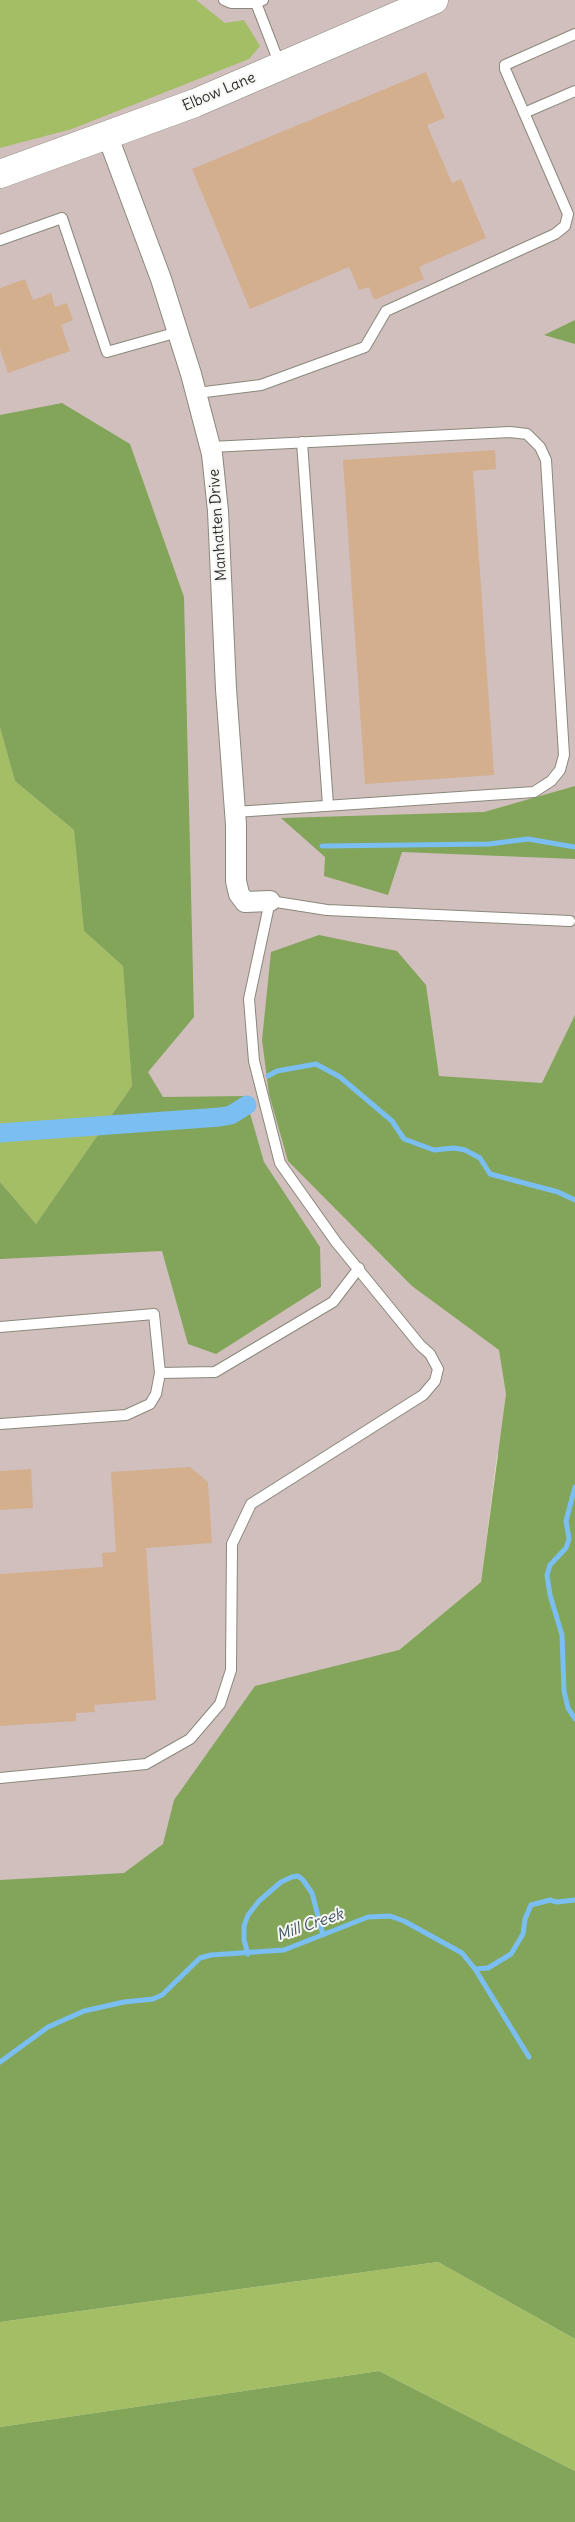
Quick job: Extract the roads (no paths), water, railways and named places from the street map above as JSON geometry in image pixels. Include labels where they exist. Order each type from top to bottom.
[{"type":"street","name":"Elbow Lane","points":[[0,174],[108,136],[280,66],[434,0]]},
{"type":"street","name":"Manhatten Drive","points":[[108,136],[134,203],[178,332],[211,447],[218,511],[226,698],[235,812],[236,881],[239,894],[245,902],[270,901]]},
{"type":"lane","points":[[224,0],[231,3],[260,1],[280,66]]},
{"type":"lane","points":[[197,393],[261,384],[365,347],[386,311],[556,234],[565,226],[568,214],[504,69],[506,65],[575,34]]},
{"type":"lane","points":[[524,113],[575,91]]},
{"type":"lane","points":[[0,240],[62,218],[107,352],[178,332]]},
{"type":"lane","points":[[211,447],[510,432],[527,434],[540,447],[546,460],[547,470],[564,756],[560,770],[551,781],[534,792],[235,812]]},
{"type":"lane","points":[[302,442],[328,805]]},
{"type":"lane","points":[[0,1778],[146,1764],[190,1739],[220,1704],[231,1670],[232,1544],[251,1504],[422,1395],[435,1381],[438,1369],[430,1354],[420,1345],[336,1242],[280,1163],[254,1061],[249,999],[270,901],[327,910],[570,921]]},
{"type":"lane","points":[[160,1373],[215,1372],[333,1302],[359,1268]]},
{"type":"lane","points":[[0,1327],[154,1314],[160,1373],[156,1394],[150,1404],[126,1415],[0,1424]]},
{"type":"waterway","points":[[322,846],[489,844],[528,839],[575,847]]},
{"type":"waterway","points":[[268,1076],[277,1071],[316,1064],[340,1077],[392,1121],[404,1139],[434,1150],[454,1148],[465,1150],[480,1158],[490,1174],[558,1192],[575,1200]]},
{"type":"waterway","points":[[0,1133],[220,1117],[231,1115],[247,1105]]},
{"type":"waterway","points":[[575,1487],[566,1521],[569,1539],[566,1548],[550,1565],[547,1575],[550,1595],[562,1635],[564,1691],[568,1708],[575,1719]]},
{"type":"waterway","points":[[248,1954],[244,1940],[244,1926],[248,1915],[259,1901],[281,1882],[292,1877],[298,1876],[312,1893],[323,1935]]},
{"type":"waterway","name":"Mill Creek","points":[[475,1969],[488,1968],[511,1954],[523,1934],[525,1919],[531,1905],[550,1900],[557,1902],[575,1900]]},
{"type":"waterway","name":"Mill Creek","points":[[0,2062],[48,2027],[84,2011],[124,2002],[153,1999],[162,1995],[200,1958],[211,1955],[284,1950],[368,1917],[390,1916],[404,1921],[462,1953],[475,1969],[529,2057]]}]
